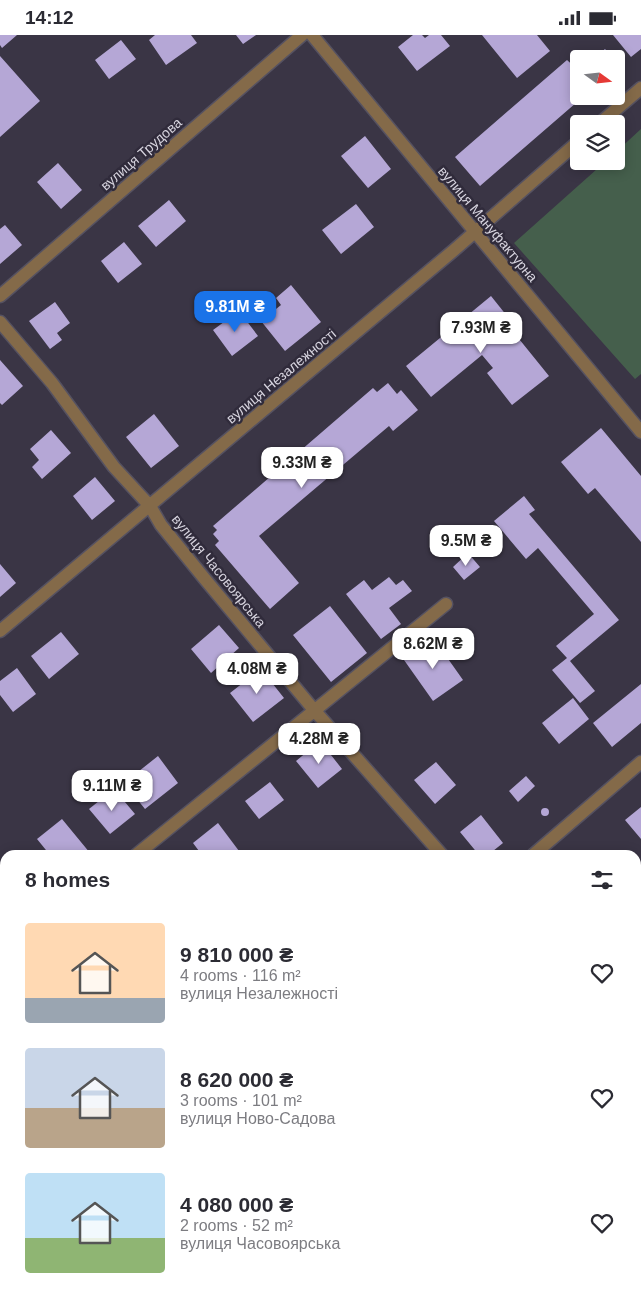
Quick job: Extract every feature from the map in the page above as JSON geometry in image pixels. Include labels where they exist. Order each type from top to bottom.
[{"type":"street","name":"вулиця Трудова","points":[[0,296],[302,35]]},
{"type":"street","name":"вулиця Мануфактурна","points":[[312,35],[641,432]]},
{"type":"street","points":[[610,115],[641,88]]},
{"type":"street","name":"вулиця Незалежності","points":[[0,631],[446,257],[570,149]]},
{"type":"street","name":"вулиця Часовоярська","points":[[0,322],[52,383],[114,467],[150,506],[167,532],[314,710],[438,850]]},
{"type":"street","points":[[142,850],[446,604]]},
{"type":"street","points":[[539,850],[641,762]]},
{"type":"green space","points":[[641,129],[641,374],[635,379],[514,243],[596,170],[625,170],[625,144]]},
{"type":"building","points":[[0,35],[17,35],[2,48],[0,45]]},
{"type":"building","points":[[155,35],[191,35],[197,43],[166,65],[149,40]]},
{"type":"building","points":[[236,35],[256,35],[243,44]]},
{"type":"building","points":[[413,35],[422,35],[425,38],[429,35],[441,35],[450,46],[417,71],[398,47]]},
{"type":"building","points":[[482,35],[537,35],[550,51],[517,78]]},
{"type":"building","points":[[613,35],[641,35],[641,49],[631,57]]},
{"type":"building","points":[[121,40],[136,59],[109,79],[95,60]]},
{"type":"building","points":[[0,56],[40,101],[0,137]]},
{"type":"building","points":[[567,60],[570,63],[570,105],[574,105],[480,186],[455,157]]},
{"type":"building","points":[[365,136],[391,169],[368,188],[341,156]]},
{"type":"building","points":[[58,163],[82,190],[61,209],[37,182]]},
{"type":"building","points":[[169,200],[186,221],[156,247],[138,226]]},
{"type":"building","points":[[356,204],[374,227],[341,254],[322,230]]},
{"type":"building","points":[[5,225],[22,245],[0,264],[0,229]]},
{"type":"building","points":[[124,242],[142,264],[118,283],[101,261]]},
{"type":"building","points":[[291,285],[321,322],[285,351],[261,321],[281,305],[276,298]]},
{"type":"building","points":[[491,296],[515,326],[511,329],[549,376],[512,405],[487,373],[493,368],[482,355],[431,397],[406,366]]},
{"type":"building","points":[[55,302],[70,323],[57,333],[62,340],[50,349],[29,321]]},
{"type":"building","points":[[239,311],[258,336],[232,356],[213,330]]},
{"type":"building","points":[[0,360],[23,386],[2,405],[0,403]]},
{"type":"building","points":[[388,383],[397,394],[401,390],[418,410],[393,431],[389,426],[259,536],[299,583],[270,609],[215,545],[219,541],[213,534],[217,530],[213,526],[373,388],[377,392]]},
{"type":"building","points":[[154,414],[179,446],[151,468],[126,437]]},
{"type":"building","points":[[601,428],[641,476],[641,542],[595,488],[588,494],[561,462]]},
{"type":"building","points":[[51,430],[71,453],[42,479],[32,467],[39,460],[30,449]]},
{"type":"building","points":[[95,477],[115,501],[92,520],[73,496]]},
{"type":"building","points":[[524,496],[535,510],[529,514],[619,620],[570,661],[595,691],[580,703],[552,670],[567,658],[556,646],[594,614],[538,548],[526,559],[494,521]]},
{"type":"building","points":[[468,553],[480,567],[464,580],[453,567]]},
{"type":"building","points":[[0,564],[16,583],[0,597]]},
{"type":"building","points":[[389,577],[396,585],[403,580],[412,591],[389,608],[401,624],[381,639],[346,594],[364,580],[372,590]]},
{"type":"building","points":[[330,606],[367,653],[331,682],[293,635]]},
{"type":"building","points":[[219,625],[239,648],[211,673],[191,649]]},
{"type":"building","points":[[61,632],[79,654],[49,679],[31,656]]},
{"type":"building","points":[[434,639],[463,680],[433,701],[404,660]]},
{"type":"building","points":[[17,668],[36,694],[13,712],[0,695],[0,681]]},
{"type":"building","points":[[261,669],[284,698],[253,722],[230,693]]},
{"type":"building","points":[[641,684],[641,723],[612,747],[593,723]]},
{"type":"building","points":[[573,698],[589,719],[559,744],[542,723]]},
{"type":"building","points":[[320,741],[342,769],[318,788],[296,761]]},
{"type":"building","points":[[158,756],[178,783],[145,809],[124,783]]},
{"type":"building","points":[[436,762],[456,785],[435,804],[414,780]]},
{"type":"building","points":[[526,776],[535,786],[518,802],[509,791]]},
{"type":"building","points":[[270,782],[284,800],[259,819],[245,801]]},
{"type":"building","points":[[114,789],[135,814],[110,834],[89,809]]},
{"type":"building","points":[[641,807],[641,839],[625,820]]},
{"type":"building","points":[[545,808],[549,812],[545,816],[541,812]]},
{"type":"building","points":[[481,815],[503,843],[494,850],[475,850],[460,832]]},
{"type":"building","points":[[62,819],[88,850],[46,850],[37,839]]},
{"type":"building","points":[[218,823],[238,850],[198,850],[193,843]]}]
